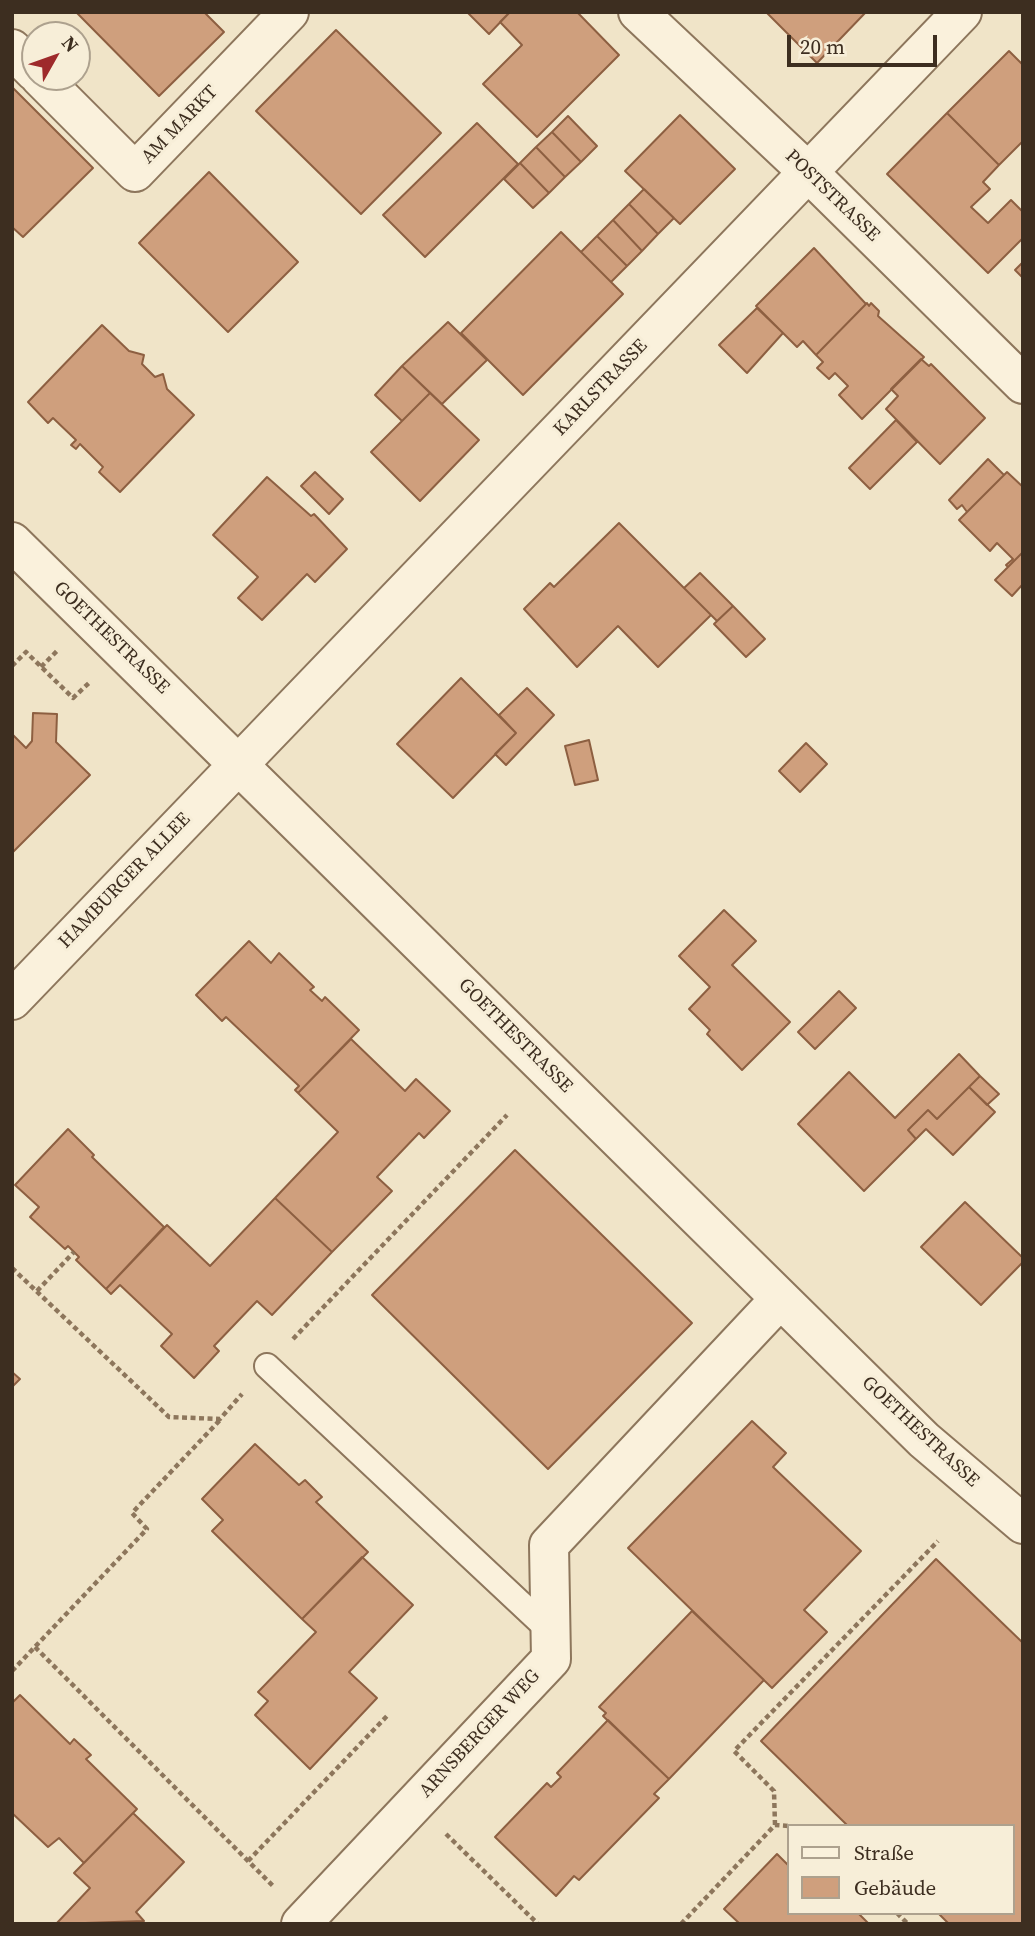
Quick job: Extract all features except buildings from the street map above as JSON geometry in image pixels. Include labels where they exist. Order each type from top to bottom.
[{"type":"street","name":"AM MARKT","points":[[54,91],[135,172],[289,12]]},
{"type":"street","name":"POSTSTRASSE","points":[[638,12],[809,173],[1023,384]]},
{"type":"street","name":"KARLSTRASSE","points":[[240,764],[962,12]]},
{"type":"street","name":"GOETHESTRASSE","points":[[12,542],[924,1440],[1023,1524]]},
{"type":"street","name":"HAMBURGER ALLEE","points":[[12,1000],[240,764]]},
{"type":"street","name":"ARNSBERGER WEG","points":[[303,1922],[551,1659],[549,1545],[780,1299]]},
{"type":"lane","points":[[267,1366],[550,1631]]},
{"type":"path","points":[[41,667],[62,645]]},
{"type":"path","points":[[12,666],[26,652],[73,698],[89,682]]},
{"type":"path","points":[[12,1671],[147,1529],[132,1513],[267,1366],[507,1115]]},
{"type":"path","points":[[37,1291],[74,1252]]},
{"type":"path","points":[[12,1268],[169,1417],[220,1419]]},
{"type":"path","points":[[681,1924],[775,1825],[774,1791],[734,1751],[938,1541]]},
{"type":"path","points":[[35,1647],[248,1861],[303,1922]]},
{"type":"path","points":[[248,1861],[387,1716]]},
{"type":"path","points":[[415,1803],[538,1924]]},
{"type":"path","points":[[775,1825],[786,1826]]}]
